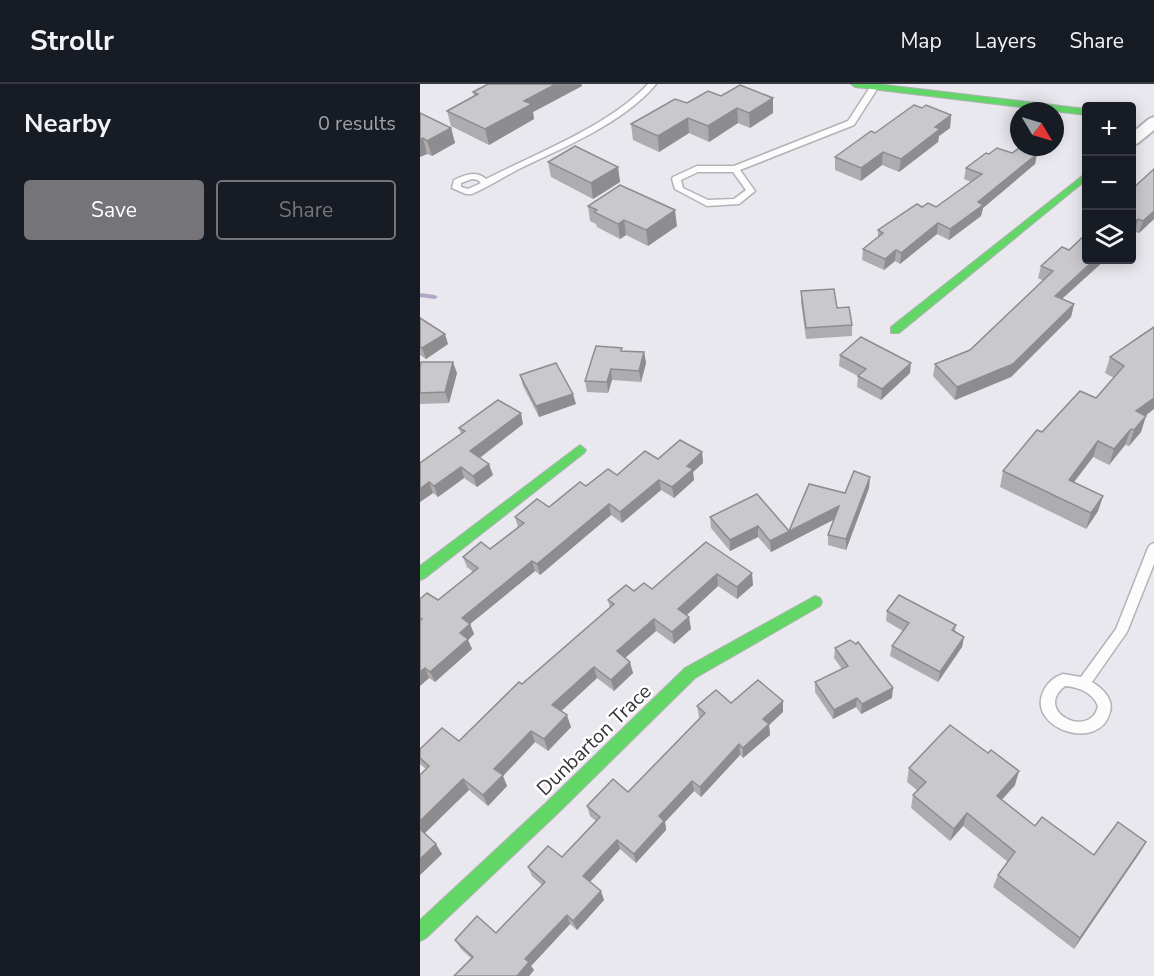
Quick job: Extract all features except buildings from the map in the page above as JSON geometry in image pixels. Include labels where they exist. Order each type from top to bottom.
[{"type":"street","points":[[855,84],[1082,112]]},
{"type":"street","points":[[1136,134],[1146,123]]},
{"type":"street","points":[[895,330],[1082,179]]},
{"type":"street","points":[[420,574],[580,450]]},
{"type":"street","name":"Dunbarton Trace","points":[[420,932],[553,807],[690,673],[815,602]]},
{"type":"lane","points":[[485,183],[616,115],[648,91],[652,84]]},
{"type":"lane","points":[[735,169],[751,191],[736,202],[707,203],[679,189],[676,179],[697,169],[735,169],[851,123],[875,86]]},
{"type":"lane","points":[[1085,682],[1121,632],[1154,548]]},
{"type":"waterway","points":[[420,295],[435,297]]},
{"type":"traffic: fast","points":[[855,84],[1082,112]]},
{"type":"traffic: fast","points":[[895,330],[1082,179]]},
{"type":"traffic: fast","points":[[420,574],[580,450]]},
{"type":"traffic: fast","points":[[420,932],[553,807],[690,673],[815,602]]}]
